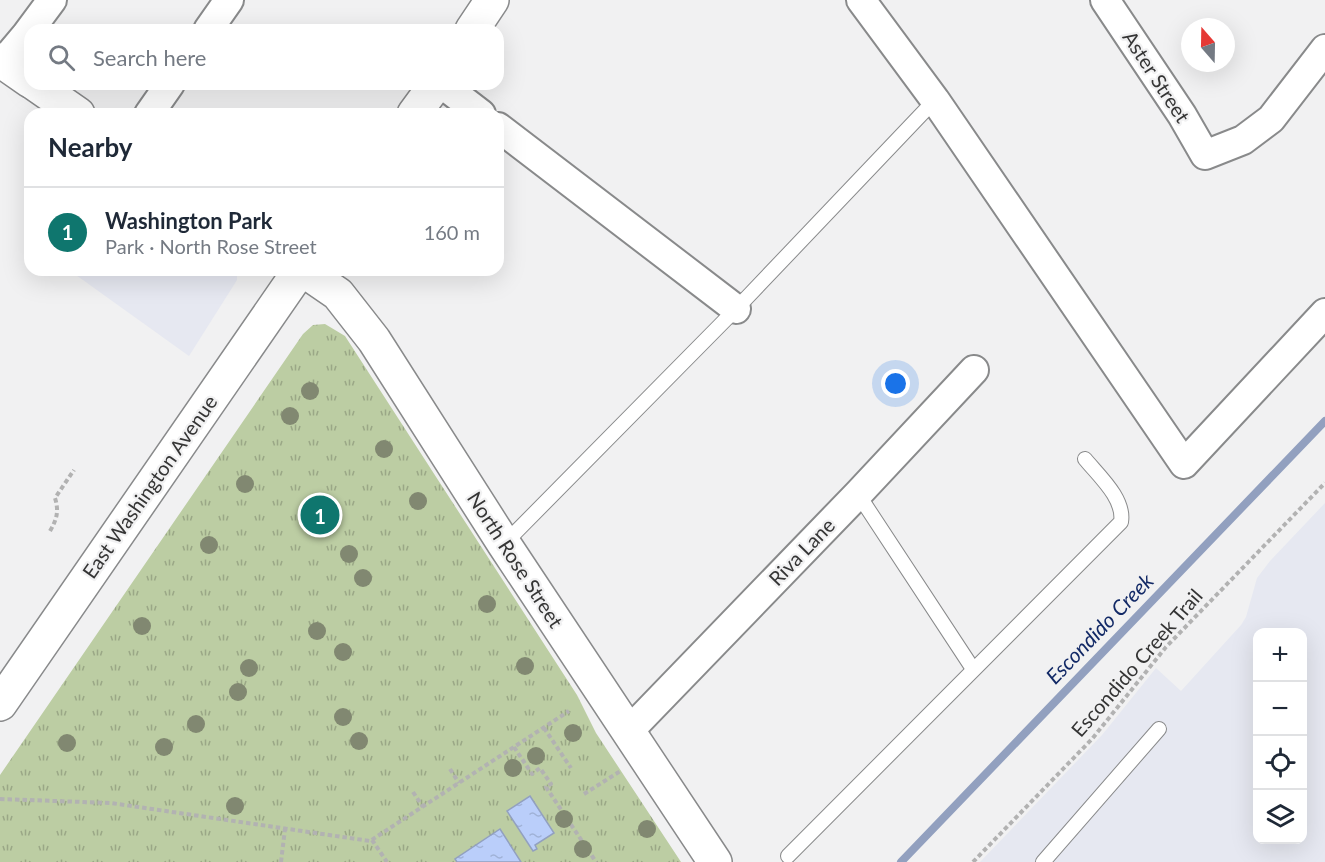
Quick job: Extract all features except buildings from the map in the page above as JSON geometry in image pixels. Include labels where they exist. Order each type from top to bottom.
[{"type":"street","points":[[32,24],[52,0]]},
{"type":"street","points":[[212,24],[228,0]]},
{"type":"street","points":[[476,24],[492,0]]},
{"type":"street","points":[[861,0],[935,100],[1184,464],[1325,313]]},
{"type":"street","name":"Aster Street","points":[[1105,0],[1182,115],[1205,155],[1243,140],[1271,119],[1325,49]]},
{"type":"street","points":[[24,34],[1,62],[24,77]]},
{"type":"street","points":[[44,90],[69,108]]},
{"type":"street","points":[[153,108],[166,90]]},
{"type":"street","points":[[418,108],[432,90]]},
{"type":"street","points":[[450,90],[473,108]]},
{"type":"street","points":[[504,132],[736,309]]},
{"type":"street","name":"East Washington Avenue","points":[[0,704],[297,276]]},
{"type":"street","name":"North Rose Street","points":[[310,276],[338,294],[374,340],[504,544],[715,862]]},
{"type":"street","name":"Riva Lane","points":[[628,732],[858,494],[974,370]]},
{"type":"lane","points":[[504,544],[736,309],[935,100]]},
{"type":"lane","points":[[788,856],[1121,522],[1123,513],[1116,497],[1085,459]]},
{"type":"lane","points":[[858,494],[973,669]]},
{"type":"lane","points":[[1043,862],[1159,729]]},
{"type":"path","points":[[50,531],[57,520],[58,508],[55,498],[74,470]]},
{"type":"path","name":"Escondido Creek Trail","points":[[973,862],[1092,739],[1166,647],[1325,483]]},
{"type":"path","points":[[0,799],[111,803],[372,840],[569,711]]},
{"type":"path","points":[[544,728],[571,768]]},
{"type":"path","points":[[513,747],[531,774],[540,768],[551,784],[546,787],[596,862]]},
{"type":"path","points":[[450,769],[459,783]]},
{"type":"path","points":[[584,794],[622,770]]},
{"type":"path","points":[[413,792],[423,807]]},
{"type":"path","points":[[281,862],[285,829]]},
{"type":"path","points":[[372,840],[387,862]]},
{"type":"shaded area","points":[[77,276],[237,276],[237,280],[189,356]]},
{"type":"shaded area","points":[[1325,503],[1325,862],[980,862],[1102,735],[1156,668],[1181,691],[1241,625],[1246,617],[1257,578]]},
{"type":"green space","points":[[325,324],[345,336],[577,695],[596,733],[681,862],[0,862],[0,775],[303,334],[313,325]]},
{"type":"water","points":[[530,796],[554,833],[535,845],[537,849],[533,851],[507,811]]},
{"type":"water","points":[[500,829],[521,862],[457,862],[455,859]]},
{"type":"waterway","name":"Escondido Creek","points":[[901,862],[1325,421]]},
{"type":"place","name":"Washington Park","points":[[320,515]]}]
